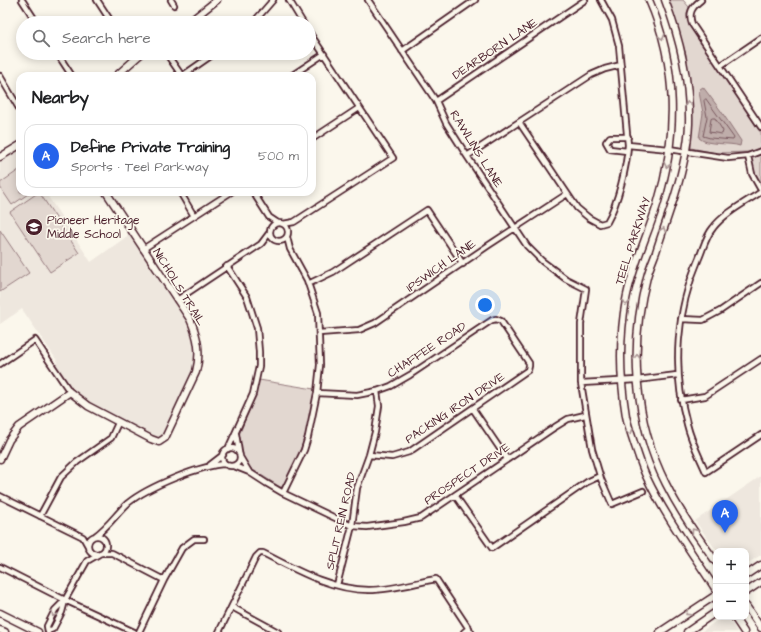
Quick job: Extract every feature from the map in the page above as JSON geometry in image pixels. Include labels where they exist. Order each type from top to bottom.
[{"type":"main road","points":[[197,16],[217,0]]},
{"type":"main road","name":"TEEL PARKWAY","points":[[649,0],[659,29],[669,67],[673,116],[668,160],[657,206],[636,264],[626,300],[622,350],[626,416],[645,474],[658,499],[713,585]]},
{"type":"main road","name":"TEEL PARKWAY","points":[[665,0],[675,28],[684,66],[689,124],[686,152],[674,196],[647,277],[638,322],[636,355],[637,380],[644,421],[656,462],[665,483],[680,510],[713,558]]},
{"type":"main road","points":[[120,72],[130,60]]},
{"type":"main road","points":[[0,157],[16,147]]},
{"type":"main road","name":"NICHOLS TRAIL","points":[[109,196],[190,319],[199,344],[199,361],[196,372],[164,438],[159,442],[151,440],[118,423]]},
{"type":"main road","points":[[0,459],[9,440],[19,427],[70,392],[88,406],[118,423]]},
{"type":"main road","points":[[749,573],[761,565]]},
{"type":"main road","points":[[749,590],[761,582]]},
{"type":"main road","points":[[660,632],[713,597]]},
{"type":"main road","points":[[749,610],[761,628]]},
{"type":"main road","points":[[0,613],[38,632]]},
{"type":"main road","points":[[687,632],[713,614]]},
{"type":"main road","points":[[736,620],[744,632]]},
{"type":"main road","points":[[0,630],[5,632]]},
{"type":"street","points":[[22,0],[32,16]]},
{"type":"street","points":[[97,0],[107,16]]},
{"type":"street","points":[[171,0],[174,5]]},
{"type":"street","points":[[259,16],[273,0]]},
{"type":"street","points":[[289,0],[299,16]]},
{"type":"street","name":"RAWLINS LANE","points":[[368,0],[436,102],[446,123],[527,246],[542,262],[566,279],[586,289],[580,324],[581,383]]},
{"type":"street","points":[[402,51],[475,0]]},
{"type":"street","name":"DEARBORN LANE","points":[[436,102],[585,0]]},
{"type":"street","points":[[519,122],[567,194],[582,213],[600,224],[605,223],[608,220],[617,196],[627,151],[628,137],[618,46],[612,20],[602,0]]},
{"type":"street","points":[[702,0],[695,5],[691,11],[690,18],[692,24],[761,127]]},
{"type":"street","points":[[720,66],[761,38]]},
{"type":"street","points":[[262,244],[271,230],[281,224],[294,222],[393,158],[316,42]]},
{"type":"street","points":[[316,59],[324,54]]},
{"type":"street","points":[[62,60],[69,72]]},
{"type":"street","points":[[171,60],[179,72]]},
{"type":"street","points":[[188,72],[205,60]]},
{"type":"street","points":[[297,72],[315,60]]},
{"type":"street","points":[[467,156],[591,75],[604,68],[621,65]]},
{"type":"street","points":[[0,76],[16,103]]},
{"type":"street","points":[[316,136],[359,108]]},
{"type":"street","points":[[756,120],[761,116]]},
{"type":"street","points":[[627,151],[610,148],[606,142],[610,137],[628,137]]},
{"type":"street","points":[[628,145],[669,149],[728,158],[748,156],[761,151]]},
{"type":"street","points":[[748,156],[752,174],[761,191],[723,218],[712,228],[690,279],[677,344],[677,375],[686,424],[706,472],[761,435]]},
{"type":"street","name":"IPSWICH LANE","points":[[319,333],[356,330],[370,326],[567,194]]},
{"type":"street","points":[[182,196],[194,216]]},
{"type":"street","points":[[143,249],[225,196]]},
{"type":"street","points":[[256,196],[269,217],[272,237],[290,250],[299,264],[318,313],[320,365],[317,393],[304,450],[283,493]]},
{"type":"street","points":[[308,284],[331,273],[427,210],[463,264]]},
{"type":"street","points":[[269,217],[287,228],[290,250]]},
{"type":"street","points":[[177,300],[262,244],[285,240],[294,222]]},
{"type":"street","points":[[209,466],[223,455],[236,434],[253,394],[259,366],[257,328],[247,297],[227,266]]},
{"type":"street","points":[[681,319],[703,320],[720,311],[761,284]]},
{"type":"street","name":"PACKING IRON DRIVE","points":[[369,455],[392,457],[409,452],[527,372],[529,368],[528,363],[501,321],[498,319]]},
{"type":"street","name":"CHAFFEE ROAD","points":[[317,393],[352,395],[377,391],[404,380],[492,320],[498,319]]},
{"type":"street","points":[[0,364],[35,340],[70,392]]},
{"type":"street","points":[[681,400],[705,396],[761,359]]},
{"type":"street","points":[[643,491],[612,504],[600,476],[592,449],[585,415],[581,383],[637,380],[677,375]]},
{"type":"street","name":"SPLIT REIN ROAD","points":[[337,586],[352,526],[357,488],[369,455],[379,412],[377,391]]},
{"type":"street","points":[[473,409],[507,459]]},
{"type":"street","name":"PROSPECT DRIVE","points":[[352,526],[367,527],[421,518],[554,427],[568,419],[585,415]]},
{"type":"street","points":[[40,516],[61,477],[77,462],[110,438],[118,423]]},
{"type":"street","points":[[234,466],[237,464],[240,455],[236,434]]},
{"type":"street","points":[[228,449],[234,449],[240,455],[249,472]]},
{"type":"street","points":[[223,455],[223,460],[226,464]]},
{"type":"street","points":[[88,561],[89,540],[106,528],[129,503],[143,493],[162,484],[209,466],[226,464],[249,472],[266,484],[283,493],[352,526]]},
{"type":"street","points":[[455,495],[492,548],[587,482],[600,476]]},
{"type":"street","points":[[0,496],[83,537],[102,537],[112,553],[164,580]]},
{"type":"street","points":[[48,632],[47,626],[56,610],[65,600],[88,561],[105,550],[106,528]]},
{"type":"street","points":[[83,537],[92,552],[100,554],[112,553]]},
{"type":"street","points":[[139,632],[164,580],[182,548],[194,539],[204,539]]},
{"type":"street","points":[[219,632],[256,557],[260,553],[263,553],[310,577],[346,588],[370,590],[394,588],[436,580],[470,630],[464,632]]},
{"type":"street","points":[[0,566],[65,600],[134,632]]},
{"type":"street","points":[[232,607],[278,632]]},
{"type":"shaded area","points":[[667,0],[683,0],[689,7],[687,13],[689,25],[761,133],[761,186],[754,174],[749,152],[716,153],[691,148],[691,121],[686,54]]},
{"type":"shaded area","points":[[16,151],[16,196],[48,196],[91,262],[129,235],[184,316],[192,331],[195,344],[194,366],[161,436],[156,438],[94,406],[66,382],[55,364],[58,362],[22,309],[0,324],[0,162]]},
{"type":"shaded area","points":[[16,172],[16,196],[25,196],[12,205],[0,187],[0,183]]},
{"type":"shaded area","points":[[33,196],[42,196],[79,253],[50,272],[10,212]]},
{"type":"shaded area","points":[[0,230],[29,273],[0,292]]},
{"type":"shaded area","points":[[259,380],[314,389],[309,421],[303,441],[296,461],[282,487],[250,468],[242,458],[239,450],[239,435],[255,396]]},
{"type":"shaded area","points":[[761,476],[761,555],[749,562],[749,548],[715,548],[695,521]]},
{"type":"shaded area","points":[[718,620],[729,620],[737,632],[701,632]]},
{"type":"water","points":[[703,87],[741,141],[740,146],[707,142],[699,138],[703,113],[699,92]]},
{"type":"place","name":"Pioneer Heritage Middle School","points":[[34,227]]},
{"type":"place","name":"Define Private Training","points":[[725,533]]}]
